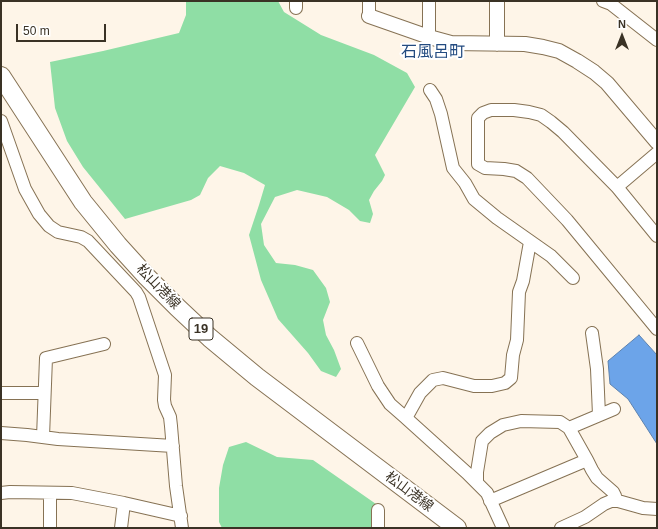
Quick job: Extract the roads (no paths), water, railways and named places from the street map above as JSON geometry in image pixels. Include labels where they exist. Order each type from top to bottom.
[{"type":"main road","name":"松山港線","points":[[1,76],[82,202],[146,277],[210,338],[257,377],[457,528]]},
{"type":"street","points":[[369,1],[370,16],[429,37],[451,43],[525,44],[559,51],[594,72],[607,83],[657,142]]},
{"type":"street","points":[[429,1],[429,37]]},
{"type":"street","points":[[497,1],[497,44]]},
{"type":"street","points":[[603,1],[610,4],[657,40]]},
{"type":"street","points":[[430,90],[436,99],[441,114],[453,168],[465,183],[474,199],[497,218],[551,256],[573,278]]},
{"type":"street","points":[[657,236],[617,187],[563,132],[541,115],[514,110],[491,110],[483,113],[478,118],[478,164],[485,168],[516,171],[527,178],[567,220],[657,329]]},
{"type":"street","points":[[1,121],[25,189],[39,214],[49,226],[58,232],[81,237],[88,241],[139,297],[165,375],[164,400],[170,417],[176,486],[181,522],[124,503],[72,493],[1,493]]},
{"type":"street","points":[[617,187],[657,153]]},
{"type":"street","points":[[406,418],[420,393],[433,380],[443,378],[474,386],[492,386],[505,383],[511,378],[513,355],[517,340],[519,292],[523,281],[530,242]]},
{"type":"street","points":[[592,333],[599,349],[597,369],[599,415]]},
{"type":"street","points":[[357,343],[378,386],[390,404],[467,473],[487,493],[503,528]]},
{"type":"street","points":[[43,437],[46,358],[104,344]]},
{"type":"street","points":[[1,393],[44,393]]},
{"type":"street","points":[[569,428],[614,409]]},
{"type":"street","points":[[477,483],[477,472],[482,441],[490,432],[503,425],[521,421],[560,422],[569,428],[597,478],[612,492],[616,501]]},
{"type":"street","points":[[1,433],[27,434],[58,439],[173,446]]},
{"type":"street","points":[[490,501],[587,460]]},
{"type":"street","points":[[50,493],[50,528]]},
{"type":"street","points":[[568,527],[611,501],[643,508],[657,509]]},
{"type":"street","points":[[121,528],[124,503]]},
{"type":"street","points":[[378,510],[378,528]]},
{"type":"water","points":[[639,335],[657,355],[657,444],[628,399],[610,384],[608,361]]},
{"type":"district","name":"石風呂町","points":[[433,53]]}]
